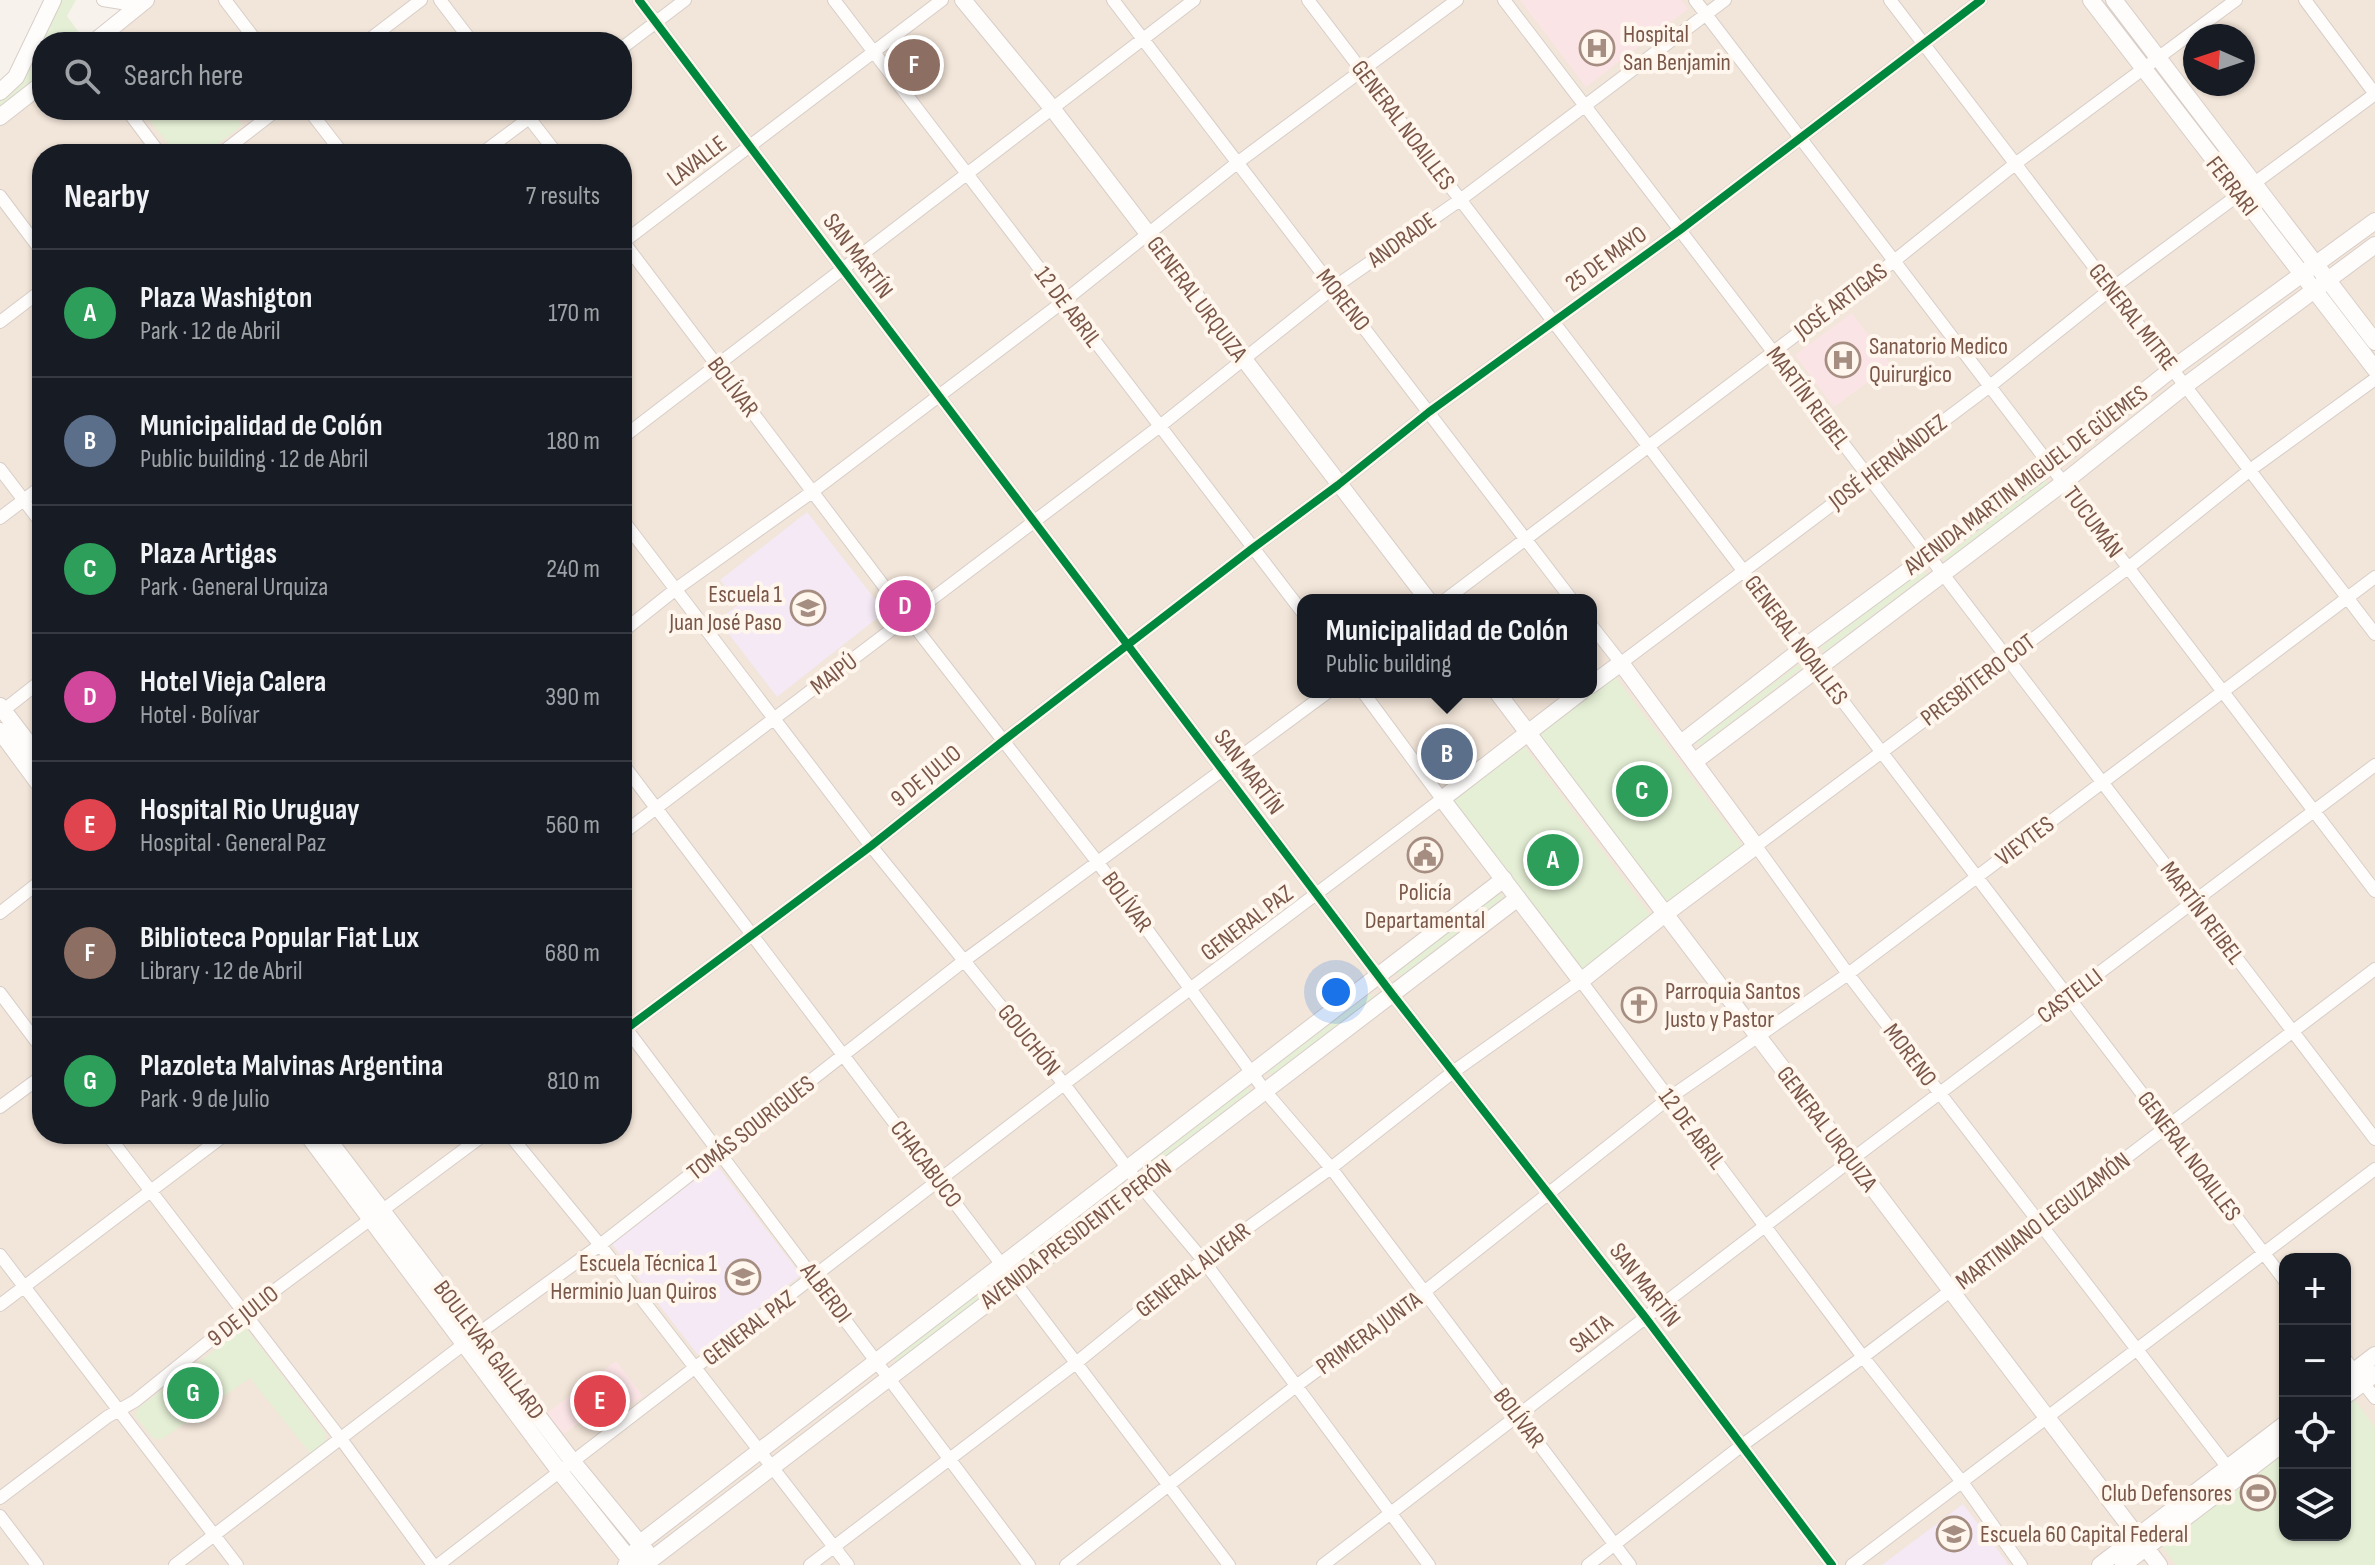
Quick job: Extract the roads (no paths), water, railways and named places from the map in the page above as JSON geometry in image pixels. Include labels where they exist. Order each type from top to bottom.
[{"type":"main road","points":[[38,32],[53,0]]},
{"type":"main road","name":"GENERAL URQUIZA","points":[[963,0],[1052,108],[1423,594]]},
{"type":"main road","name":"FERRARI","points":[[2091,0],[2375,369]]},
{"type":"main road","name":"FERRARI","points":[[2114,0],[2375,342]]},
{"type":"main road","points":[[107,32],[143,3]]},
{"type":"main road","points":[[0,92],[16,77],[32,44]]},
{"type":"main road","points":[[0,117],[32,92]]},
{"type":"main road","name":"AVENIDA MARTIN MIGUEL DE GÜEMES","points":[[1681,743],[1802,649],[2050,466],[2172,369],[2375,221]]},
{"type":"main road","name":"AVENIDA MARTIN MIGUEL DE GÜEMES","points":[[1694,762],[2063,483],[2186,385],[2375,245]]},
{"type":"main road","name":"JOSÉ HERNÁNDEZ","points":[[1597,681],[1621,663]]},
{"type":"main road","name":"MORENO","points":[[1621,663],[1756,846]]},
{"type":"main road","name":"GENERAL URQUIZA","points":[[1502,698],[2159,1565]]},
{"type":"main road","points":[[1442,799],[1573,698]]},
{"type":"main road","points":[[1,710],[32,749]]},
{"type":"main road","points":[[0,731],[32,774]]},
{"type":"main road","name":"12 DE ABRIL","points":[[1442,799],[1581,981]]},
{"type":"main road","name":"PRESBÍTERO COT","points":[[1581,981],[1756,846]]},
{"type":"main road","name":"AVENIDA PRESIDENTE PERÓN","points":[[631,1564],[640,1543],[1504,879]]},
{"type":"main road","name":"AVENIDA PRESIDENTE PERÓN","points":[[654,1562],[889,1377],[1518,898]]},
{"type":"main road","name":"BOULEVAR GAILLARD","points":[[316,1144],[478,1334],[631,1564]]},
{"type":"main road","name":"BOULEVAR GAILLARD","points":[[331,1144],[464,1344],[566,1467],[640,1543],[654,1562]]},
{"type":"main road","points":[[2356,1373],[2375,1355]]},
{"type":"main road","points":[[2100,1565],[2142,1542],[2232,1473],[2279,1430]]},
{"type":"main road","points":[[2232,1473],[2279,1446]]},
{"type":"main road","points":[[2123,1565],[2142,1542]]},
{"type":"main road","points":[[631,1564],[654,1562]]},
{"type":"street","points":[[103,0],[143,3]]},
{"type":"street","points":[[225,0],[249,32]]},
{"type":"street","points":[[379,32],[421,0]]},
{"type":"street","points":[[440,0],[464,32]]},
{"type":"street","name":"SAN MARTÍN","points":[[639,0],[1392,994],[1645,1317],[1832,1565]]},
{"type":"street","points":[[632,40],[685,0]]},
{"type":"street","name":"12 DE ABRIL","points":[[834,0],[1297,605]]},
{"type":"street","name":"LAVALLE","points":[[632,234],[942,0]]},
{"type":"street","name":"MORENO","points":[[1113,0],[1567,594]]},
{"type":"street","points":[[632,430],[1194,0]]},
{"type":"street","name":"GENERAL NOAILLES","points":[[1308,0],[2279,1273]]},
{"type":"street","points":[[632,624],[939,396],[1237,163],[1457,0]]},
{"type":"street","name":"MARTÍN REIBEL","points":[[1504,0],[2375,1139]]},
{"type":"street","name":"TUCUMÁN","points":[[1695,0],[2375,891]]},
{"type":"street","name":"ANDRADE","points":[[1160,426],[1333,288],[1460,200],[1725,0]]},
{"type":"street","name":"GENERAL MITRE","points":[[1890,0],[2375,634]]},
{"type":"street","name":"25 DE MAYO","points":[[1253,548],[1429,412],[1680,230],[1981,0]]},
{"type":"street","name":"JOSÉ ARTIGAS","points":[[1453,594],[1774,353],[2015,164],[2236,0]]},
{"type":"street","points":[[2305,0],[2375,94]]},
{"type":"street","name":"JOSÉ HERNÁNDEZ","points":[[1621,663],[1990,386],[2111,289],[2375,94]]},
{"type":"street","points":[[134,120],[152,144]]},
{"type":"street","points":[[233,144],[264,120]]},
{"type":"street","points":[[317,120],[335,144]]},
{"type":"street","points":[[493,144],[522,120]]},
{"type":"street","points":[[535,120],[551,144]]},
{"type":"street","points":[[0,196],[32,239]]},
{"type":"street","name":"BOLÍVAR","points":[[632,255],[1099,864],[1265,1091],[1331,1168],[1630,1565]]},
{"type":"street","points":[[0,322],[32,298]]},
{"type":"street","name":"PRESBÍTERO COT","points":[[1756,846],[2128,568],[2250,470],[2375,379]]},
{"type":"street","name":"MAIPÚ","points":[[632,826],[1160,426]]},
{"type":"street","points":[[0,469],[32,511]]},
{"type":"street","points":[[0,518],[32,494]]},
{"type":"street","name":"GOUCHÓN","points":[[632,532],[871,846],[1064,1084],[1126,1168],[1203,1260],[1429,1565]]},
{"type":"street","name":"9 DE JULIO","points":[[632,1022],[871,846],[1253,548]]},
{"type":"street","name":"VIEYTES","points":[[1669,1098],[1848,974],[2375,577]]},
{"type":"street","name":"MORENO","points":[[1597,633],[1621,663]]},
{"type":"street","points":[[1,710],[32,687]]},
{"type":"street","name":"TOMÁS SOURIGUES","points":[[175,1565],[464,1344],[600,1245],[965,960],[1320,698]]},
{"type":"street","name":"12 DE ABRIL","points":[[1367,698],[1442,799]]},
{"type":"street","name":"CASTELLI","points":[[1766,1227],[2375,765]]},
{"type":"street","name":"CHACABUCO","points":[[632,776],[1229,1565]]},
{"type":"street","name":"GENERAL PAZ","points":[[436,1565],[1442,799]]},
{"type":"street","name":"MORENO","points":[[1756,846],[1848,974],[2232,1473]]},
{"type":"street","points":[[0,913],[32,888]]},
{"type":"street","name":"MARTINIANO LEGUIZAMÓN","points":[[1588,1565],[1741,1446],[1950,1292],[2375,969]]},
{"type":"street","name":"12 DE ABRIL","points":[[1581,981],[1863,1357],[1962,1482],[2021,1565]]},
{"type":"street","name":"GENERAL ALVEAR","points":[[810,1565],[1076,1363],[1203,1260],[1331,1168],[1453,1072],[1581,981]]},
{"type":"street","points":[[0,993],[32,1036]]},
{"type":"street","name":"ALBERDI","points":[[632,1040],[1029,1565]]},
{"type":"street","points":[[0,1107],[32,1083]]},
{"type":"street","name":"PRIMERA JUNTA","points":[[1066,1565],[1296,1386],[1424,1292],[1669,1098]]},
{"type":"street","points":[[115,1144],[436,1565]]},
{"type":"street","points":[[0,1305],[213,1144]]},
{"type":"street","name":"9 DE JULIO","points":[[0,1498],[472,1144]]},
{"type":"street","points":[[517,1144],[762,1451],[848,1565]]},
{"type":"street","points":[[1852,1565],[2375,1169]]},
{"type":"street","name":"SALTA","points":[[1323,1565],[1766,1227]]},
{"type":"street","points":[[0,1255],[237,1565]]},
{"type":"street","points":[[2356,1373],[2375,1398]]},
{"type":"street","points":[[0,1516],[37,1565]]},
{"type":"place","name":"Hospital San Benjamin","points":[[1597,48]]},
{"type":"place","name":"Biblioteca Popular Fiat Lux","points":[[914,65]]},
{"type":"place","name":"Sanatorio Medico Quirurgico","points":[[1843,360]]},
{"type":"place","name":"Hotel Vieja Calera","points":[[905,606]]},
{"type":"place","name":"Escuela 1 Juan José Paso","points":[[808,608]]},
{"type":"place","name":"Municipalidad de Colón","points":[[1447,754]]},
{"type":"place","name":"Plaza Artigas","points":[[1642,791]]},
{"type":"place","name":"Policía Departamental","points":[[1425,855]]},
{"type":"place","name":"Plaza Washigton","points":[[1553,860]]},
{"type":"place","name":"Parroquia Santos Justo y Pastor","points":[[1639,1005]]},
{"type":"place","name":"Escuela Técnica 1 Herminio Juan Quiros","points":[[743,1277]]},
{"type":"place","name":"Plazoleta Malvinas Argentina","points":[[193,1393]]},
{"type":"place","name":"Hospital Rio Uruguay","points":[[600,1401]]},
{"type":"place","name":"Club Defensores","points":[[2258,1493]]},
{"type":"place","name":"Escuela 60 Capital Federal","points":[[1954,1534]]}]
